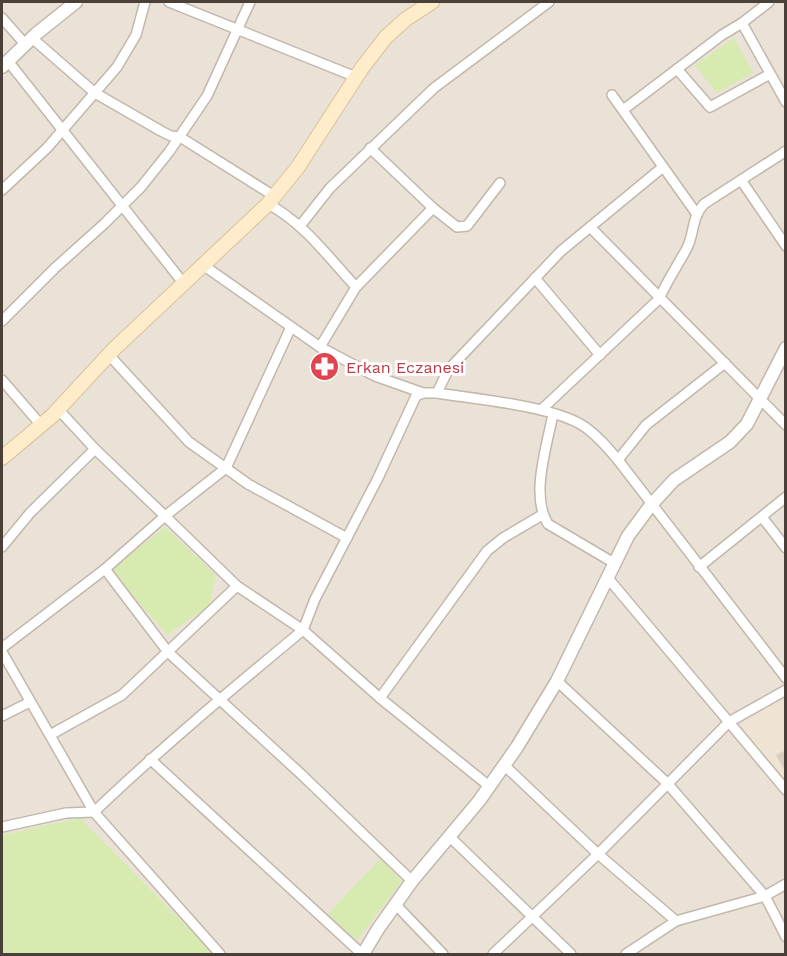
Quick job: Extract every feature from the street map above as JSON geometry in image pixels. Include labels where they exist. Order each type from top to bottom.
[{"type":"main road","points":[[2,458],[58,410],[109,355],[271,200],[298,166],[356,77],[386,37],[406,19],[432,2]]},
{"type":"street","points":[[76,2],[55,17],[5,64],[64,130],[184,284]]},
{"type":"street","points":[[2,190],[64,130],[117,67],[136,35],[145,2]]},
{"type":"street","points":[[169,2],[356,77]]},
{"type":"street","points":[[2,321],[141,187],[207,96],[250,2]]},
{"type":"street","points":[[300,226],[330,188],[434,88],[549,2]]},
{"type":"street","points":[[623,110],[722,35],[742,23],[756,6],[770,2]]},
{"type":"street","points":[[2,18],[95,93],[161,131],[171,136],[180,136],[271,200],[300,226],[356,287]]},
{"type":"street","points":[[742,23],[786,102]]},
{"type":"street","points":[[677,69],[710,107],[770,74]]},
{"type":"street","points":[[612,94],[696,213]]},
{"type":"street","points":[[370,148],[433,208],[457,227],[464,227],[500,183]]},
{"type":"street","points":[[541,410],[659,299],[688,246],[696,213],[704,204],[786,151]]},
{"type":"street","points":[[437,393],[448,370],[561,251],[663,167]]},
{"type":"street","points":[[741,180],[786,246]]},
{"type":"street","points":[[320,347],[356,287],[433,208]]},
{"type":"street","points":[[590,227],[659,299],[786,424]]},
{"type":"street","points":[[203,265],[320,347],[375,376],[423,393],[437,393],[541,410],[584,426],[600,439],[618,460],[786,678]]},
{"type":"street","points":[[535,278],[600,355]]},
{"type":"street","points":[[220,954],[94,812],[2,650],[226,468],[291,327]]},
{"type":"street","points":[[150,759],[362,954],[412,881],[450,837],[518,747],[557,681],[628,536],[651,505],[674,480],[730,442],[747,424],[786,348]]},
{"type":"street","points":[[109,355],[189,442],[248,484],[347,538]]},
{"type":"street","points":[[618,460],[646,425],[725,363]]},
{"type":"street","points":[[2,380],[41,425]]},
{"type":"street","points":[[2,827],[66,813],[94,812],[150,759],[303,630],[315,599],[378,478],[416,396],[423,393]]},
{"type":"street","points":[[58,410],[95,449],[237,586],[303,630],[380,698],[489,786]]},
{"type":"street","points":[[553,414],[541,482],[542,514],[548,524],[614,563]]},
{"type":"street","points":[[2,547],[30,513],[95,449]]},
{"type":"street","points":[[699,567],[786,497]]},
{"type":"street","points":[[380,698],[488,551],[503,538],[542,514]]},
{"type":"street","points":[[762,516],[786,548]]},
{"type":"street","points":[[105,568],[168,652],[302,775],[412,881]]},
{"type":"street","points":[[607,577],[786,790]]},
{"type":"street","points":[[50,735],[122,695],[237,586]]},
{"type":"street","points":[[557,681],[667,783],[765,896],[786,937]]},
{"type":"street","points":[[493,954],[598,854],[729,722],[786,690]]},
{"type":"street","points":[[2,716],[30,702]]},
{"type":"street","points":[[504,765],[598,854],[676,921]]},
{"type":"street","points":[[450,837],[572,954]]},
{"type":"street","points":[[626,954],[676,921],[765,896],[786,884]]},
{"type":"street","points":[[396,905],[443,954]]},
{"type":"shaded area","points":[[2,2],[785,2],[785,954],[2,954]]},
{"type":"shaded area","points":[[785,700],[785,779],[740,724]]},
{"type":"green space","points":[[734,38],[753,73],[716,93],[695,65]]},
{"type":"green space","points":[[165,527],[216,575],[210,605],[167,635],[111,570]]},
{"type":"green space","points":[[80,818],[213,954],[2,954],[2,835]]},
{"type":"green space","points":[[380,859],[402,881],[357,940],[327,915]]},
{"type":"building","points":[[786,750],[786,773],[776,755]]},
{"type":"place","name":"Erkan Eczanesi","points":[[325,367]]}]
